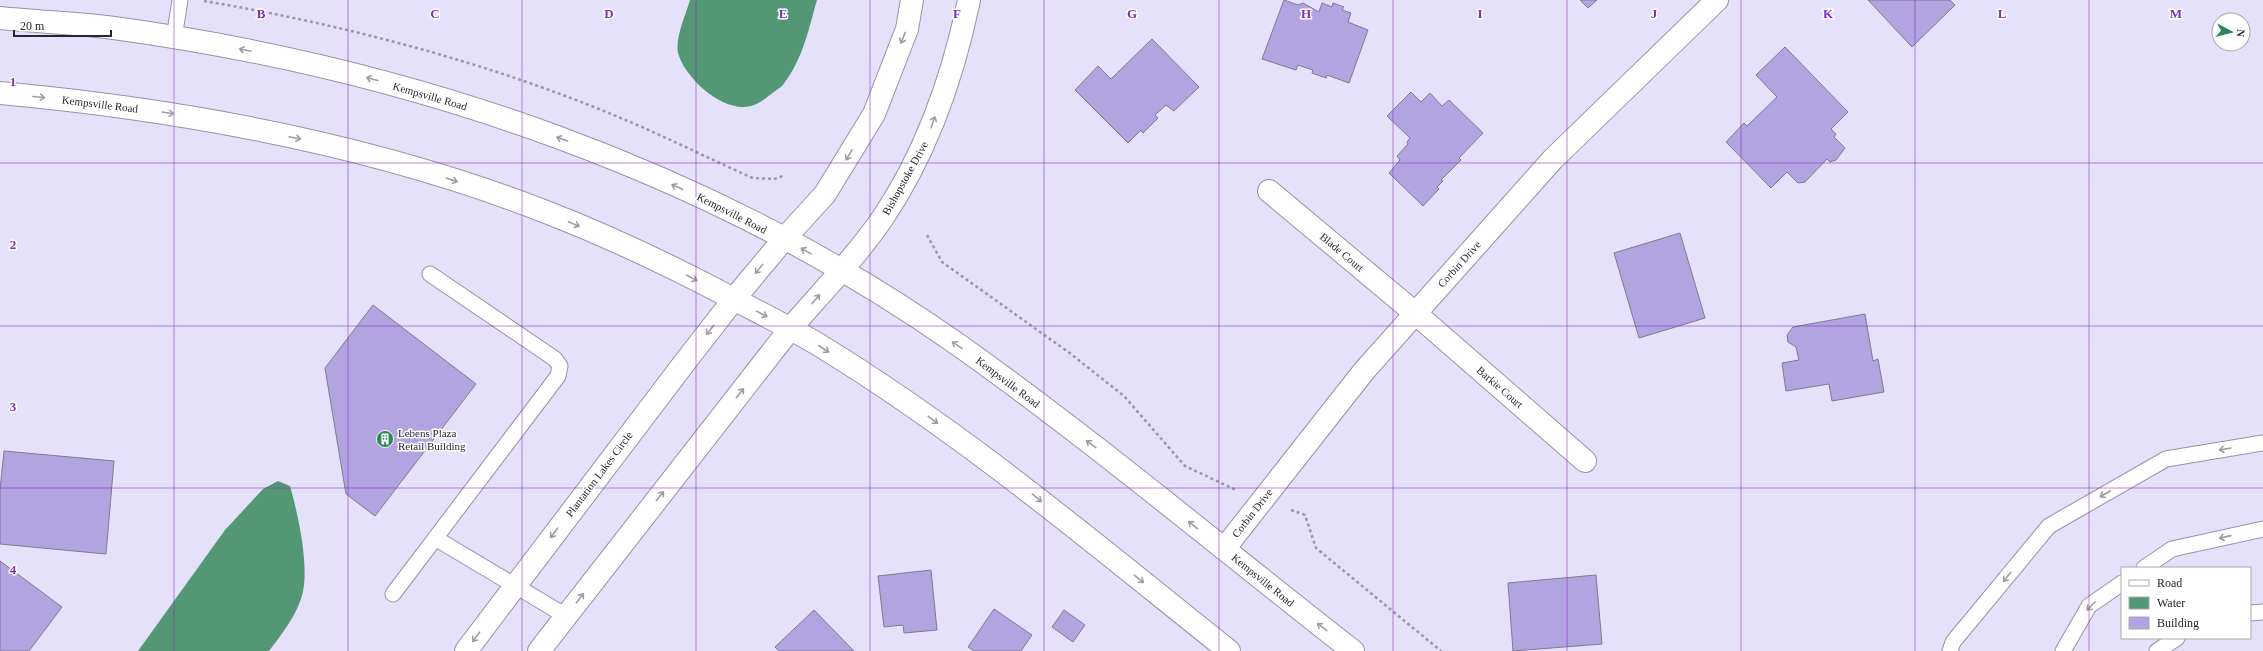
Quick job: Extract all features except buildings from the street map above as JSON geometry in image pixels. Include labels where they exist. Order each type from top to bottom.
[{"type":"main road","points":[[734,300],[784,239],[825,194],[874,114],[907,29],[912,0]]},
{"type":"main road","name":"Bishopstoke Drive","points":[[790,329],[882,219],[923,149],[960,43],[969,0]]},
{"type":"main road","name":"Corbin Drive","points":[[1224,549],[1364,371],[1553,159],[1717,0]]},
{"type":"main road","name":"Kempsville Road","points":[[0,18],[112,28],[232,47],[348,73],[463,104],[577,144],[688,192],[784,239],[840,270],[958,345],[1106,455],[1353,651]]},
{"type":"main road","name":"Kempsville Road","points":[[0,93],[85,101],[203,119],[320,143],[438,175],[545,211],[679,270],[790,329],[925,414],[1025,489],[1229,651]]},
{"type":"main road","name":"Blade Court","points":[[1269,191],[1415,313]]},
{"type":"main road","name":"Plantation Lakes Circle","points":[[466,651],[514,586],[734,300]]},
{"type":"main road","name":"Barkie Court","points":[[1415,313],[1585,461]]},
{"type":"main road","points":[[539,651],[790,329]]},
{"type":"lane","points":[[174,38],[180,0]]},
{"type":"lane","points":[[393,594],[558,376],[560,366],[555,359],[430,274]]},
{"type":"lane","points":[[1950,651],[1953,642],[2049,526],[2166,459],[2263,442]]},
{"type":"lane","points":[[2145,567],[2172,549],[2263,529]]},
{"type":"lane","points":[[436,538],[566,616]]},
{"type":"lane","points":[[2063,651],[2089,606],[2121,584]]},
{"type":"lane","points":[[2251,613],[2263,612]]},
{"type":"lane","points":[[2157,651],[2175,639]]},
{"type":"path","points":[[198,0],[255,10],[337,28],[440,56],[524,82],[622,119],[753,178],[774,179],[783,176]]},
{"type":"path","points":[[927,235],[942,262],[1071,354],[1124,396],[1185,466],[1224,486],[1305,515],[1316,548],[1442,651]]},
{"type":"water","points":[[690,0],[817,0],[801,53],[791,73],[779,89],[759,103],[743,107],[731,105],[708,93],[689,74],[682,63],[677,47],[681,26]]},
{"type":"water","points":[[278,481],[290,486],[300,527],[305,573],[301,599],[295,613],[269,651],[138,651],[225,530],[263,489]]},
{"type":"place","name":"Lebens Plaza Retail Building","points":[[385,439]]}]
